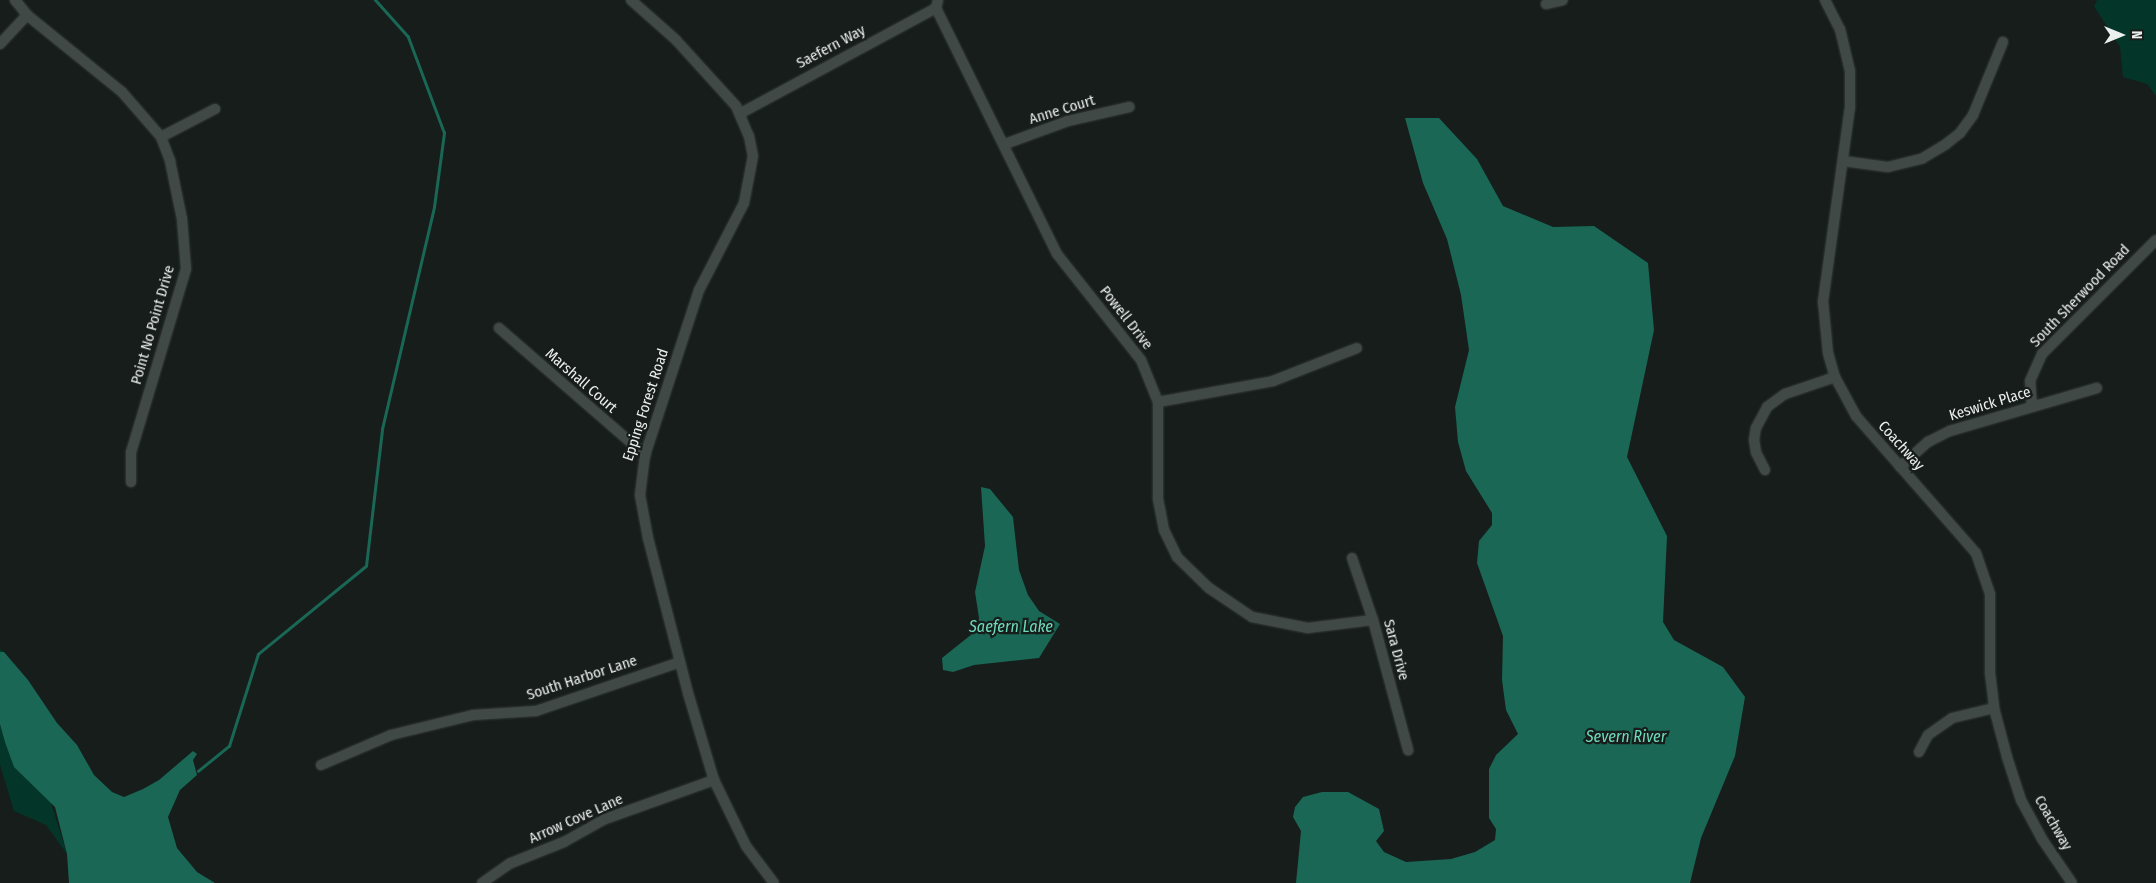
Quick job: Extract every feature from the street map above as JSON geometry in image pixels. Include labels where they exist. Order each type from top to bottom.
[{"type":"street","name":"Point No Point Drive","points":[[15,0],[27,15],[116,86],[160,137],[178,192],[186,268],[131,452],[131,482]]},
{"type":"street","name":"Epping Forest Road","points":[[631,0],[676,40],[741,113],[753,156],[744,203],[699,290],[645,455],[640,495],[680,662],[714,780],[746,846],[774,883]]},
{"type":"street","points":[[1546,4],[1563,0]]},
{"type":"street","name":"Coachway","points":[[1825,0],[1840,29],[1850,71],[1850,107],[1844,161],[1823,302],[1828,353],[1835,377],[1856,416],[1963,536],[1985,572],[1990,594],[1990,673],[1994,708],[2022,800],[2042,839],[2072,883]]},
{"type":"street","name":"Saefern Way","points":[[741,113],[937,4]]},
{"type":"street","name":"Powell Drive","points":[[937,4],[1057,254],[1141,360],[1158,402],[1158,499],[1164,530],[1177,557],[1209,588],[1252,616],[1308,628],[1373,620]]},
{"type":"street","points":[[0,44],[27,15]]},
{"type":"street","points":[[1844,161],[1888,167],[1923,158],[1946,144],[1960,132],[1973,115],[2003,42]]},
{"type":"street","name":"Anne Court","points":[[1005,144],[1068,121],[1129,107]]},
{"type":"street","points":[[160,137],[215,109]]},
{"type":"street","name":"South Sherwood Road","points":[[2032,407],[2030,380],[2042,354],[2156,240]]},
{"type":"street","name":"Marshall Court","points":[[499,328],[645,455]]},
{"type":"street","points":[[1158,402],[1273,381],[1357,348]]},
{"type":"street","points":[[1764,470],[1754,440],[1756,428],[1768,407],[1785,394],[1835,377]]},
{"type":"street","name":"Keswick Place","points":[[1900,467],[1937,437],[2097,388]]},
{"type":"street","name":"Sara Drive","points":[[1352,558],[1373,620],[1408,750]]},
{"type":"street","name":"South Harbor Lane","points":[[321,765],[391,735],[472,716],[536,711],[680,662]]},
{"type":"street","points":[[1919,752],[1928,735],[1952,718],[1994,708]]},
{"type":"street","name":"Arrow Cove Lane","points":[[482,883],[511,864],[564,842],[605,819],[714,780]]},
{"type":"shaded area","points":[[2097,0],[2156,0],[2156,96],[2147,84],[2123,77],[2120,47],[2094,6]]},
{"type":"shaded area","points":[[0,649],[4,652],[67,854],[46,825],[14,811],[0,765]]},
{"type":"water","name":"Severn River","points":[[1405,118],[1439,118],[1477,159],[1503,206],[1553,227],[1594,226],[1648,263],[1654,330],[1627,457],[1667,536],[1663,622],[1674,640],[1723,667],[1745,697],[1735,756],[1701,838],[1690,883],[1296,883],[1301,831],[1293,817],[1295,807],[1303,797],[1322,792],[1348,792],[1379,809],[1384,831],[1376,841],[1384,852],[1406,862],[1451,859],[1475,852],[1495,840],[1496,829],[1489,818],[1489,769],[1496,755],[1518,734],[1506,710],[1502,680],[1503,636],[1477,563],[1479,541],[1492,525],[1492,513],[1466,471],[1458,442],[1455,407],[1469,350],[1461,295],[1447,239],[1423,183]]},
{"type":"water","name":"Saefern Lake","points":[[981,487],[990,489],[1013,517],[1019,570],[1028,595],[1039,611],[1060,624],[1039,658],[974,665],[953,672],[943,670],[942,658],[977,630],[979,618],[975,592],[985,546]]},
{"type":"water","points":[[0,652],[4,652],[28,680],[57,723],[77,745],[94,775],[112,792],[124,797],[143,789],[159,780],[193,751],[197,754],[193,760],[197,775],[180,790],[168,817],[177,848],[197,872],[215,883],[69,883],[67,854],[55,807],[14,767],[5,742],[0,724]]},
{"type":"waterway","points":[[198,771],[229,746],[258,654],[366,566],[382,429],[434,207],[444,133],[408,37],[375,0]]}]
